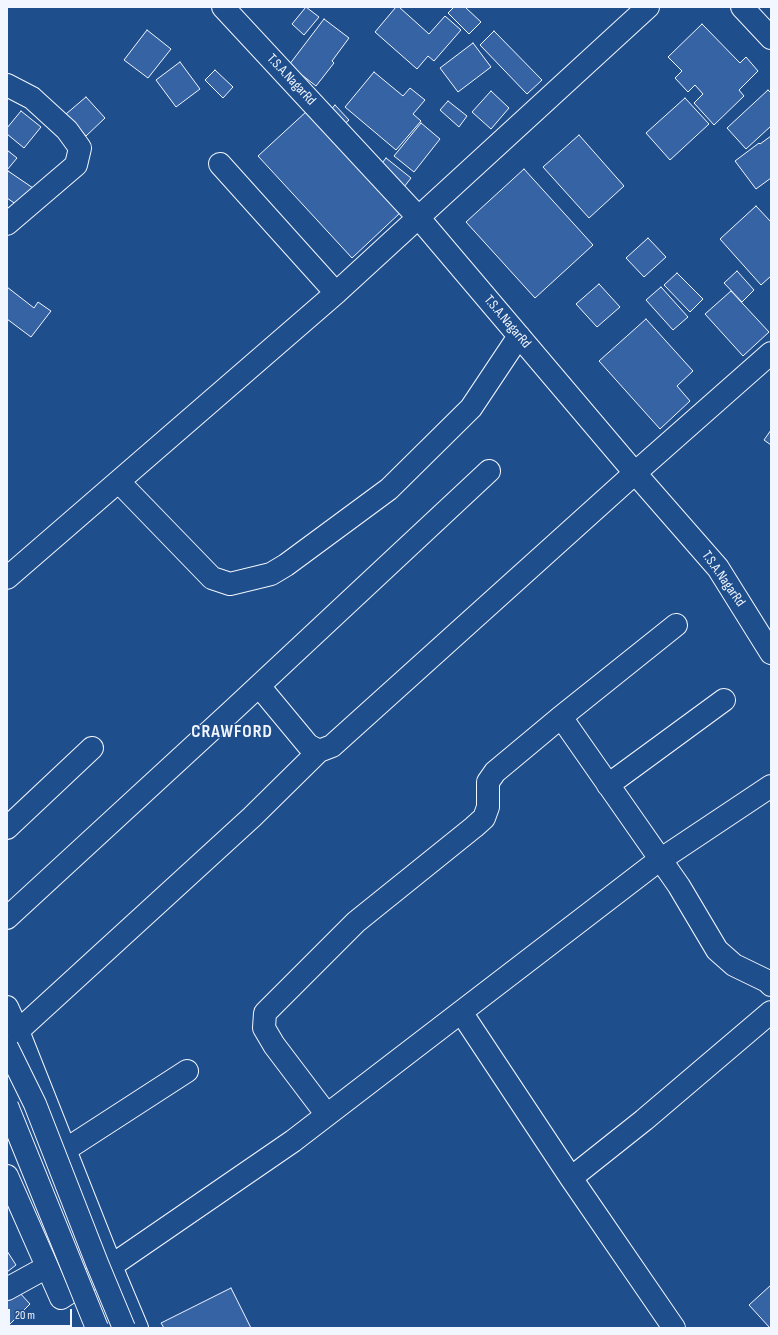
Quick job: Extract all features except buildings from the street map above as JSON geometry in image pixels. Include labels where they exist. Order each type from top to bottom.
[{"type":"street","name":"T.S.A.NagarRd","points":[[222,7],[418,217],[635,473],[718,568],[771,652]]},
{"type":"street","points":[[7,578],[336,293],[648,7]]},
{"type":"street","points":[[742,7],[771,38]]},
{"type":"street","points":[[7,85],[32,98],[68,130],[80,148],[76,166],[7,224]]},
{"type":"street","points":[[220,164],[336,293]]},
{"type":"street","points":[[119,482],[212,578],[230,584],[271,574],[286,565],[389,489],[471,408],[519,336]]},
{"type":"street","points":[[13,1039],[252,817],[319,751],[332,746],[635,473],[771,353]]},
{"type":"street","points":[[7,918],[259,686],[489,471]]},
{"type":"street","points":[[327,1115],[274,1045],[264,1028],[265,1013],[356,922],[474,828],[484,818],[488,807],[488,782],[495,772],[676,625]]},
{"type":"street","points":[[259,686],[308,745],[319,751]]},
{"type":"street","points":[[608,785],[724,700]]},
{"type":"street","points":[[561,717],[679,886],[717,950],[734,965],[767,981],[771,985]]},
{"type":"street","points":[[7,828],[92,748]]},
{"type":"street","points":[[7,1176],[61,1298],[111,1266],[293,1141],[654,864],[661,861],[771,786]]},
{"type":"street","points":[[7,1007],[13,1039],[35,1104],[124,1328]]},
{"type":"street","points":[[461,1012],[571,1178],[674,1328]]},
{"type":"street","points":[[571,1178],[644,1120],[771,1012]]},
{"type":"street","points":[[13,1039],[65,1150],[137,1328]]},
{"type":"street","points":[[65,1150],[188,1070]]},
{"type":"street","points":[[7,1106],[97,1328]]},
{"type":"street","points":[[7,1289],[47,1267]]},
{"type":"district","name":"CRAWFORD","points":[[232,732]]}]
